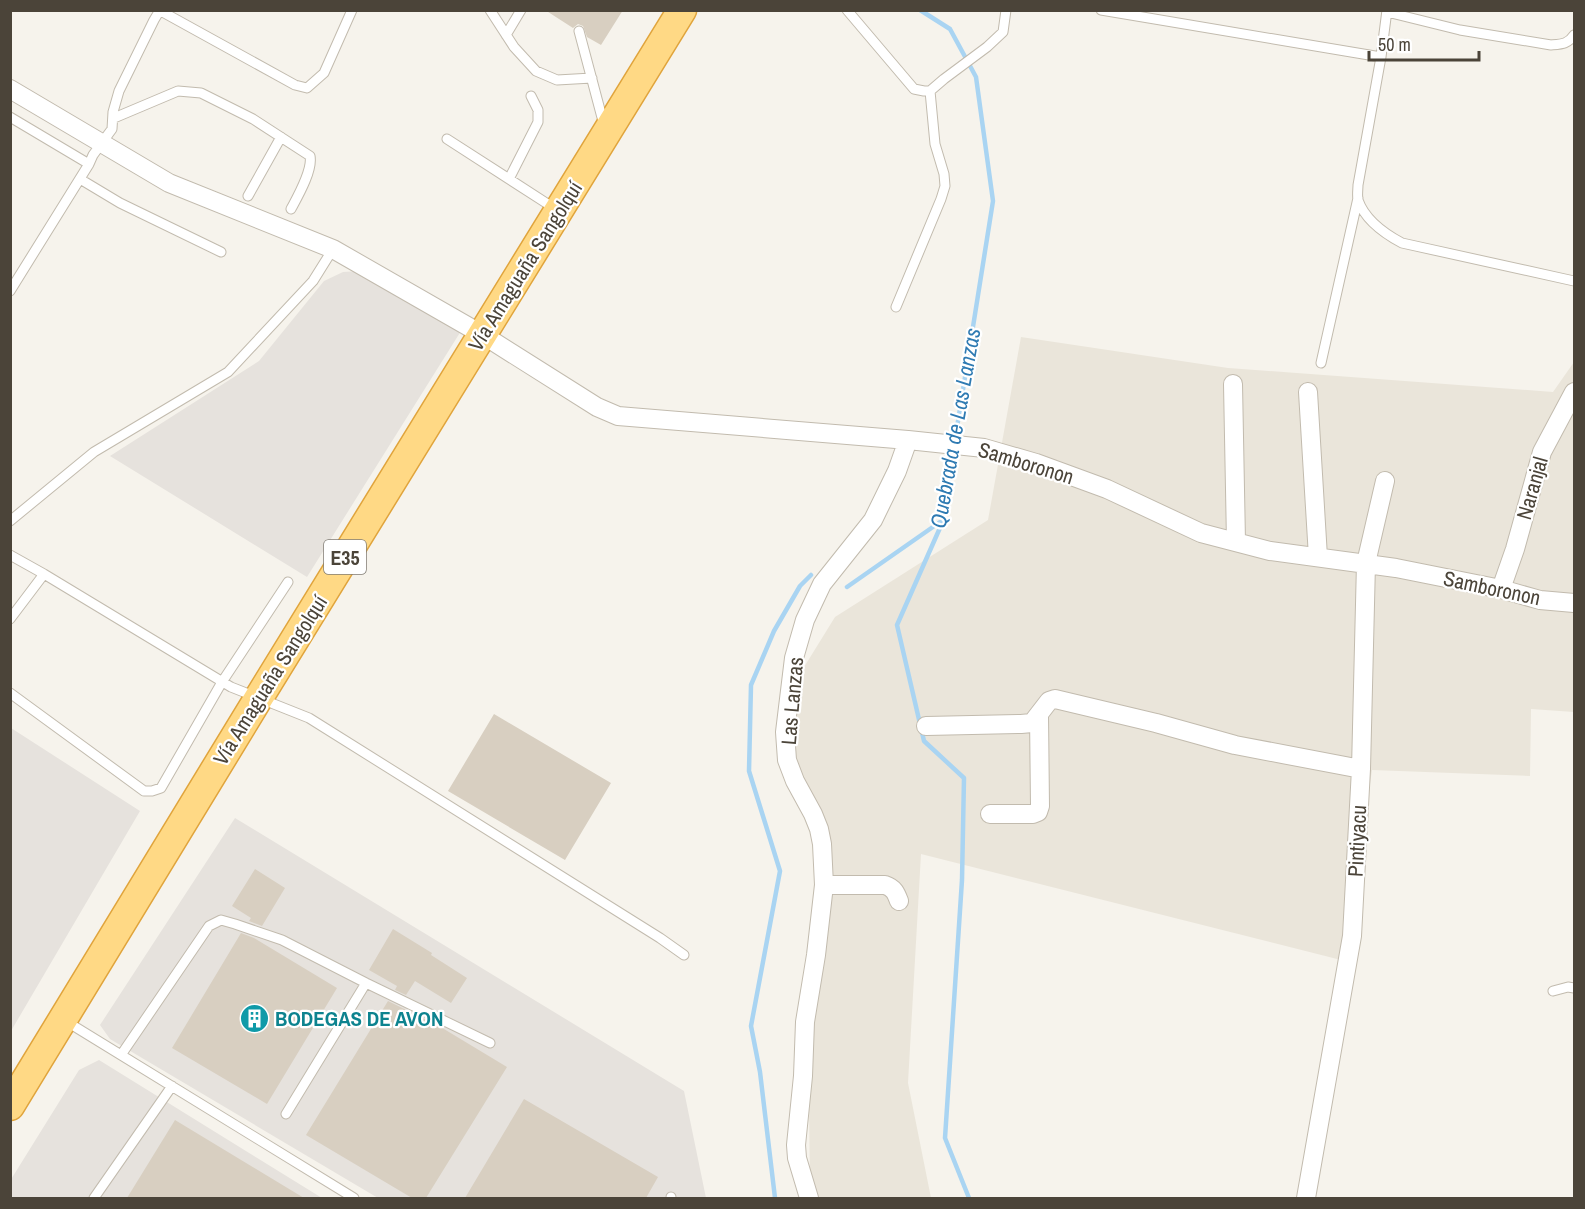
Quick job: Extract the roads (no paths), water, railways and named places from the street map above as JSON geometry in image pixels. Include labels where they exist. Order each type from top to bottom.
[{"type":"highway","name":"Vía Amaguaña Sangolquí","points":[[10,1106],[682,10]]},
{"type":"street","name":"Samboronon","points":[[10,89],[169,183],[333,249],[483,334],[597,406],[618,416],[984,448],[1036,463],[1107,489],[1201,533],[1236,543],[1270,551],[1366,563],[1501,589],[1540,600],[1575,603]]},
{"type":"street","points":[[1233,384],[1236,543]]},
{"type":"street","points":[[1308,392],[1318,557]]},
{"type":"street","name":"Naranjal","points":[[1501,589],[1515,549],[1542,452],[1575,392]]},
{"type":"street","name":"Las Lanzas","points":[[809,1198],[796,1145],[805,1022],[824,885],[819,829],[787,760],[785,732],[794,658],[805,620],[822,584],[873,520],[897,471],[915,441]]},
{"type":"street","name":"Pintiyacu","points":[[1306,1198],[1352,936],[1361,769],[1366,563],[1385,481]]},
{"type":"street","points":[[926,726],[1032,723],[1049,701],[1055,699],[1235,745],[1361,769]]},
{"type":"street","points":[[990,814],[1033,814],[1038,812],[1041,806],[1039,715]]},
{"type":"street","points":[[824,885],[885,885],[891,887],[899,901]]},
{"type":"lane","points":[[10,291],[90,164],[93,155],[112,129],[113,112],[119,91],[160,11],[295,85],[307,88],[324,73],[352,10]]},
{"type":"lane","points":[[490,10],[506,35],[536,71],[557,80],[592,78]]},
{"type":"lane","points":[[506,35],[521,10]]},
{"type":"lane","points":[[847,10],[914,89],[930,91],[1003,32],[1006,10]]},
{"type":"lane","points":[[1101,10],[1381,57]]},
{"type":"lane","points":[[1321,363],[1358,198],[1358,185],[1387,11],[1460,30],[1544,44],[1565,44],[1575,35]]},
{"type":"lane","points":[[579,31],[607,133]]},
{"type":"lane","points":[[114,118],[178,91],[201,93],[253,119],[308,154],[311,161],[309,171],[291,209]]},
{"type":"lane","points":[[896,307],[945,186],[944,174],[935,144],[930,91]]},
{"type":"lane","points":[[509,178],[538,122],[538,110],[531,96]]},
{"type":"lane","points":[[10,117],[90,164]]},
{"type":"lane","points":[[248,196],[281,136]]},
{"type":"lane","points":[[447,139],[559,211]]},
{"type":"lane","points":[[80,179],[120,204],[221,252]]},
{"type":"lane","points":[[1358,198],[1366,214],[1384,233],[1402,243],[1575,281]]},
{"type":"lane","points":[[10,521],[94,452],[228,372],[313,281],[333,249]]},
{"type":"lane","points":[[10,555],[44,573],[222,682],[258,699],[309,718],[684,955]]},
{"type":"lane","points":[[10,619],[44,573]]},
{"type":"lane","points":[[10,693],[144,791],[161,788],[222,682],[288,582]]},
{"type":"lane","points":[[122,1055],[209,926],[220,920],[282,940],[490,1042]]},
{"type":"lane","points":[[286,1114],[366,983]]},
{"type":"lane","points":[[1553,991],[1568,987],[1575,988]]},
{"type":"lane","points":[[62,1019],[354,1198]]},
{"type":"lane","points":[[94,1198],[172,1086]]},
{"type":"waterway","name":"Quebrada de Las Lanzas","points":[[920,10],[950,29],[976,77],[993,201],[955,440]]},
{"type":"waterway","name":"Quebrada de Las Lanzas","points":[[954,449],[943,521],[897,625],[924,741],[964,778],[962,880],[945,1138],[969,1198]]},
{"type":"waterway","points":[[847,587],[940,522]]},
{"type":"waterway","points":[[775,1198],[760,1072],[751,1026],[780,871],[749,771],[751,685],[774,631],[800,586],[811,575]]},
{"type":"place","name":"BODEGAS DE AVON","points":[[254,1018]]}]
